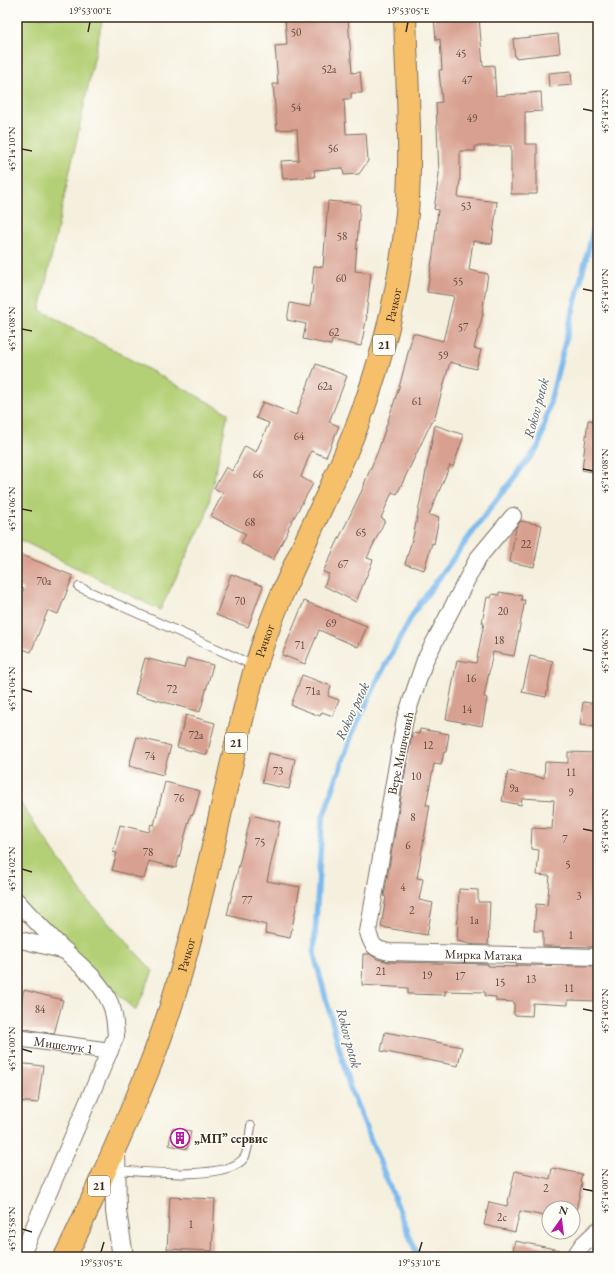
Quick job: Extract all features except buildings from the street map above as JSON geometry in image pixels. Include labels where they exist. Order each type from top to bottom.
[{"type":"main road","name":"Рачког","points":[[65,1257],[115,1160],[176,990],[204,886],[241,721],[256,666],[275,610],[290,574],[323,503],[362,412],[378,366],[390,324],[399,275],[407,211],[408,129],[405,17]]},
{"type":"street","name":"Вере Мишчевић","points":[[371,944],[368,932],[405,719],[425,660],[458,594],[478,558],[513,516]]},
{"type":"street","points":[[17,901],[66,951],[88,970],[102,988],[111,1003],[115,1017],[116,1036],[21,1257]]},
{"type":"street","points":[[17,939],[66,951]]},
{"type":"street","name":"Мирка Матака","points":[[371,944],[378,950],[389,952],[598,957]]},
{"type":"street","name":"Мишелук 1","points":[[17,1038],[110,1051]]},
{"type":"street","points":[[115,1160],[116,1211],[123,1257]]},
{"type":"street","points":[[574,1257],[583,1244],[598,1230]]},
{"type":"lane","points":[[79,588],[256,666]]},
{"type":"lane","points":[[115,1160],[163,1173],[198,1173],[220,1170],[238,1163],[245,1158],[251,1126]]},
{"type":"green space","points":[[17,17],[103,17],[40,310],[228,413],[206,516],[160,610],[17,538]]},
{"type":"green space","points":[[17,798],[86,899],[153,971],[136,1010],[17,903]]},
{"type":"waterway","name":"Rokov potok","points":[[418,1257],[350,1088],[314,954],[322,820],[352,734],[378,679],[414,612],[497,499],[539,446],[598,211]]},
{"type":"place","name":"„МП” сервис","points":[[180,1138]]}]
